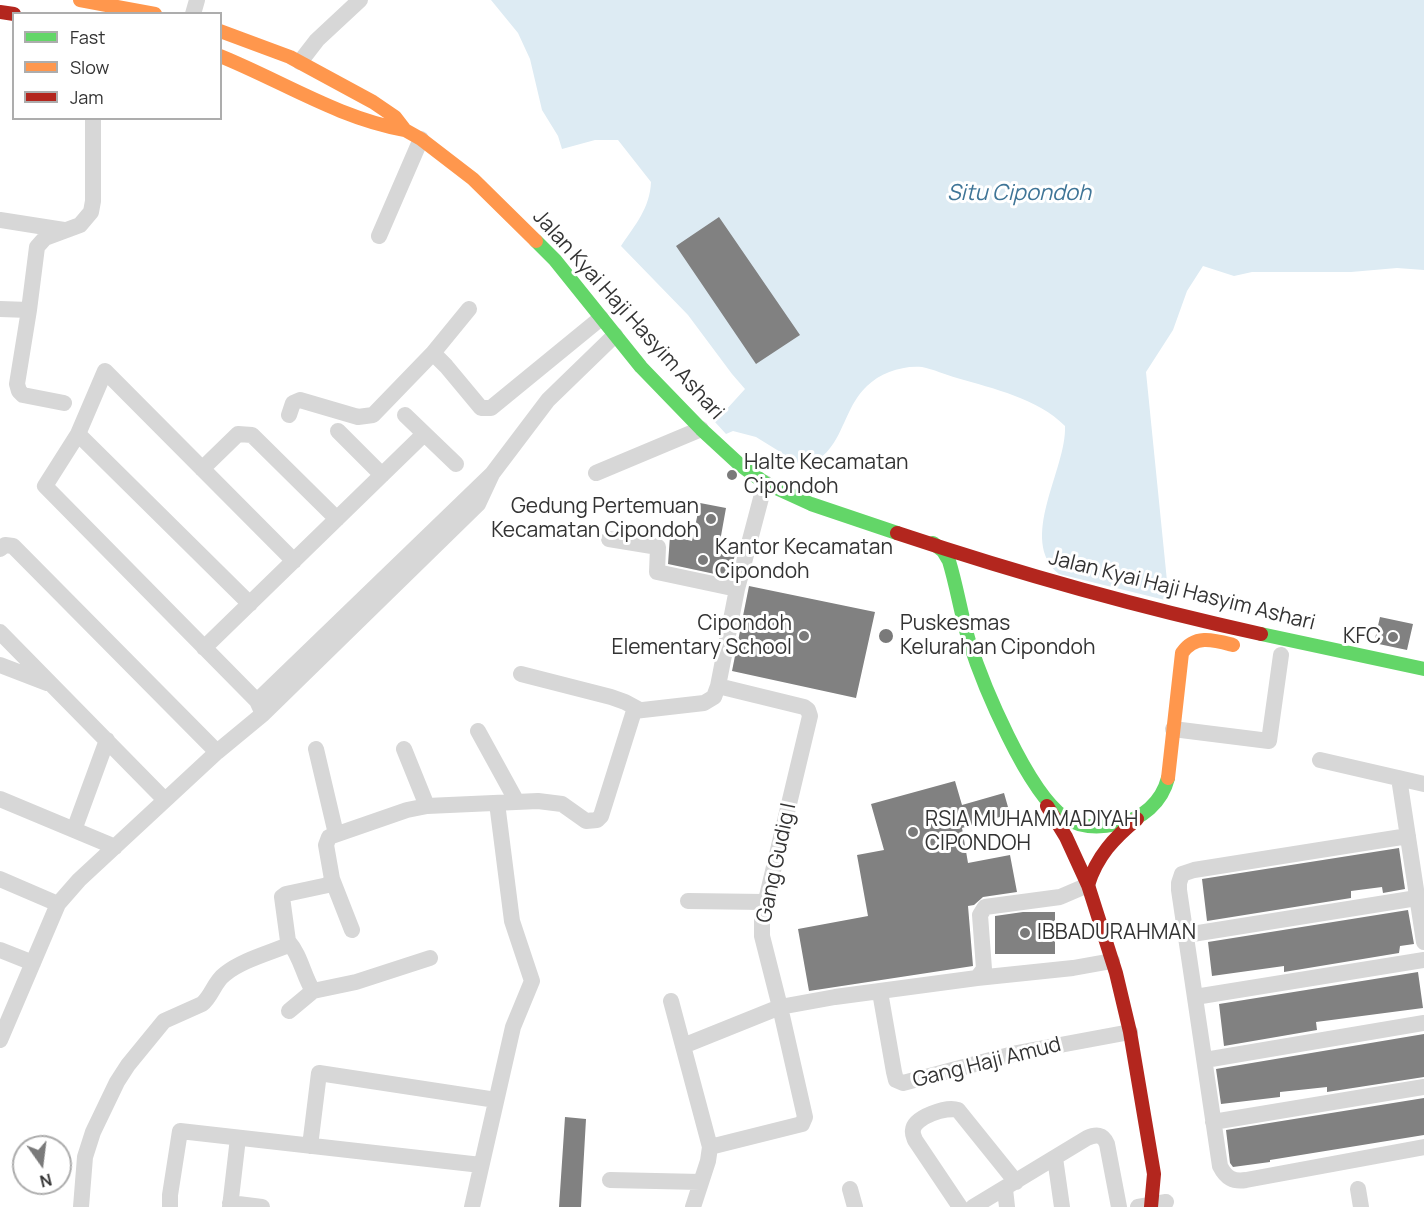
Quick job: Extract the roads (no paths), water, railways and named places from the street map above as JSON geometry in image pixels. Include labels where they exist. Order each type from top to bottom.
[{"type":"main road","points":[[80,0],[146,8]]},
{"type":"main road","name":"Jalan Kyai Haji Hasyim Ashari","points":[[222,32],[300,62],[374,102],[395,117],[405,130]]},
{"type":"main road","name":"Jalan Kyai Haji Hasyim Ashari","points":[[222,57],[263,73],[363,121],[382,127],[405,130],[421,139],[473,179],[555,260],[641,367],[701,429],[739,464],[765,483],[811,504],[982,561],[1116,600],[1424,669]]},
{"type":"main road","points":[[933,543],[946,556],[965,627],[982,678],[1088,885],[1112,961],[1120,1033],[1154,1174],[1154,1205]]},
{"type":"main road","points":[[953,576],[964,563],[982,561]]},
{"type":"main road","points":[[1116,600],[1146,614],[1162,625]]},
{"type":"main road","name":"Jalan Kyai Haji Hasyim Ashari","points":[[1180,656],[1188,643],[1197,639],[1246,648]]},
{"type":"main road","points":[[1088,885],[1102,852],[1116,835],[1153,807],[1166,789],[1180,656],[1176,640]]},
{"type":"main road","points":[[1040,794],[1055,811],[1083,825],[1112,825],[1140,816]]},
{"type":"street","points":[[300,62],[317,40],[360,0]]},
{"type":"street","points":[[64,403],[23,395],[17,384],[30,310],[37,247],[45,238],[80,225],[91,212],[93,120]]},
{"type":"street","points":[[379,236],[421,139]]},
{"type":"street","points":[[0,220],[64,230]]},
{"type":"street","points":[[0,309],[30,310]]},
{"type":"street","points":[[290,416],[293,403],[300,400],[358,417],[373,414],[433,353],[469,309]]},
{"type":"street","points":[[433,353],[481,408],[491,408],[601,318]]},
{"type":"street","points":[[2,1032],[58,904],[79,880],[217,752],[492,474],[548,400],[615,335]]},
{"type":"street","points":[[260,708],[45,486],[78,434],[105,371],[294,561]]},
{"type":"street","points":[[405,415],[456,464]]},
{"type":"street","points":[[596,473],[701,429]]},
{"type":"street","points":[[338,431],[382,475]]},
{"type":"street","points":[[78,434],[250,604]]},
{"type":"street","points":[[202,469],[238,434],[252,435],[337,519]]},
{"type":"street","points":[[204,648],[424,434]]},
{"type":"street","points":[[352,930],[332,879],[326,845],[327,840],[336,834],[407,810],[427,806],[538,801],[558,803],[586,821],[597,820],[601,816],[632,713],[638,709],[704,703],[714,697],[737,589],[765,483]]},
{"type":"street","points":[[609,539],[658,547],[657,573],[737,589]]},
{"type":"street","points":[[0,549],[5,545],[14,546],[217,752]]},
{"type":"street","points":[[0,632],[165,800]]},
{"type":"street","points":[[1173,729],[1269,741],[1280,655]]},
{"type":"street","points":[[0,665],[52,685]]},
{"type":"street","points":[[521,674],[611,697],[638,709]]},
{"type":"street","name":"Gang Gudig I","points":[[711,1147],[802,1125],[805,1117],[761,925],[764,902],[794,787],[810,712],[804,707],[718,686]]},
{"type":"street","points":[[478,731],[518,802]]},
{"type":"street","points":[[74,830],[107,740]]},
{"type":"street","points":[[316,748],[336,834]]},
{"type":"street","points":[[404,749],[427,806]]},
{"type":"street","points":[[1320,760],[1424,784]]},
{"type":"street","points":[[1399,778],[1424,942]]},
{"type":"street","points":[[0,799],[115,847]]},
{"type":"street","points":[[471,1207],[513,1028],[532,981],[512,921],[497,803]]},
{"type":"street","points":[[1408,836],[1187,872],[1182,874],[1179,883],[1220,1166],[1230,1179],[1239,1181],[1424,1148]]},
{"type":"street","points":[[0,879],[58,904]]},
{"type":"street","points":[[81,1207],[84,1157],[106,1101],[128,1065],[164,1021],[202,1004],[207,1000],[215,983],[225,974],[286,946],[288,941],[282,897],[286,894],[325,886],[332,879]]},
{"type":"street","points":[[977,978],[984,969],[980,915],[985,907],[1060,897],[1088,885]]},
{"type":"street","points":[[1186,935],[1417,898]]},
{"type":"street","points":[[688,901],[764,902]]},
{"type":"street","points":[[288,941],[296,950],[306,981],[313,991]]},
{"type":"street","points":[[0,950],[33,963]]},
{"type":"street","points":[[289,1011],[313,991],[357,982],[430,958]]},
{"type":"street","points":[[1196,998],[1424,960]]},
{"type":"street","points":[[683,1046],[780,1007],[835,997],[1073,968],[1112,961]]},
{"type":"street","name":"Gang Haji Amud","points":[[880,992],[894,1072],[897,1080],[903,1083],[1017,1053],[1120,1033]]},
{"type":"street","points":[[671,1001],[711,1147],[693,1207]]},
{"type":"street","points":[[1205,1060],[1424,1023]]},
{"type":"street","points":[[310,1146],[319,1073],[496,1100]]},
{"type":"street","points":[[1213,1122],[1424,1087]]},
{"type":"street","points":[[960,1207],[913,1135],[914,1126],[931,1114],[948,1108],[958,1110],[1010,1185],[1007,1207]]},
{"type":"street","points":[[170,1207],[180,1131],[481,1165]]},
{"type":"street","points":[[973,1207],[1087,1138],[1097,1135],[1106,1140],[1119,1207]]},
{"type":"street","points":[[238,1138],[230,1205],[262,1207]]},
{"type":"street","points":[[1055,1158],[1062,1207]]},
{"type":"street","points":[[610,1180],[701,1182]]},
{"type":"street","points":[[850,1189],[855,1207]]},
{"type":"street","points":[[1358,1189],[1361,1207]]},
{"type":"water","name":"Situ Cipondoh","points":[[491,0],[1424,0],[1424,270],[1397,268],[1351,272],[1252,272],[1234,276],[1203,266],[1187,291],[1173,330],[1146,372],[1169,601],[1059,574],[1047,560],[1042,543],[1047,503],[1064,443],[1065,426],[1054,416],[1028,401],[931,369],[907,367],[872,381],[858,396],[834,442],[826,452],[803,466],[756,437],[733,431],[726,434],[715,422],[745,389],[688,315],[621,246],[645,208],[651,182],[618,140],[595,140],[562,149],[558,136],[542,110],[530,59],[518,33]]},
{"type":"place","name":"Halte Kecamatan Cipondoh","points":[[732,475]]},
{"type":"place","name":"Gedung Pertemuan Kecamatan Cipondoh","points":[[711,519]]},
{"type":"place","name":"Kantor Kecamatan Cipondoh","points":[[703,560]]},
{"type":"place","name":"Cipondoh Elementary School","points":[[804,636]]},
{"type":"place","name":"Puskesmas Kelurahan Cipondoh","points":[[886,636]]},
{"type":"place","name":"KFC","points":[[1393,637]]},
{"type":"place","name":"RSIA MUHAMMADIYAH CIPONDOH","points":[[913,832]]},
{"type":"place","name":"IBBADURAHMAN","points":[[1025,933]]}]
